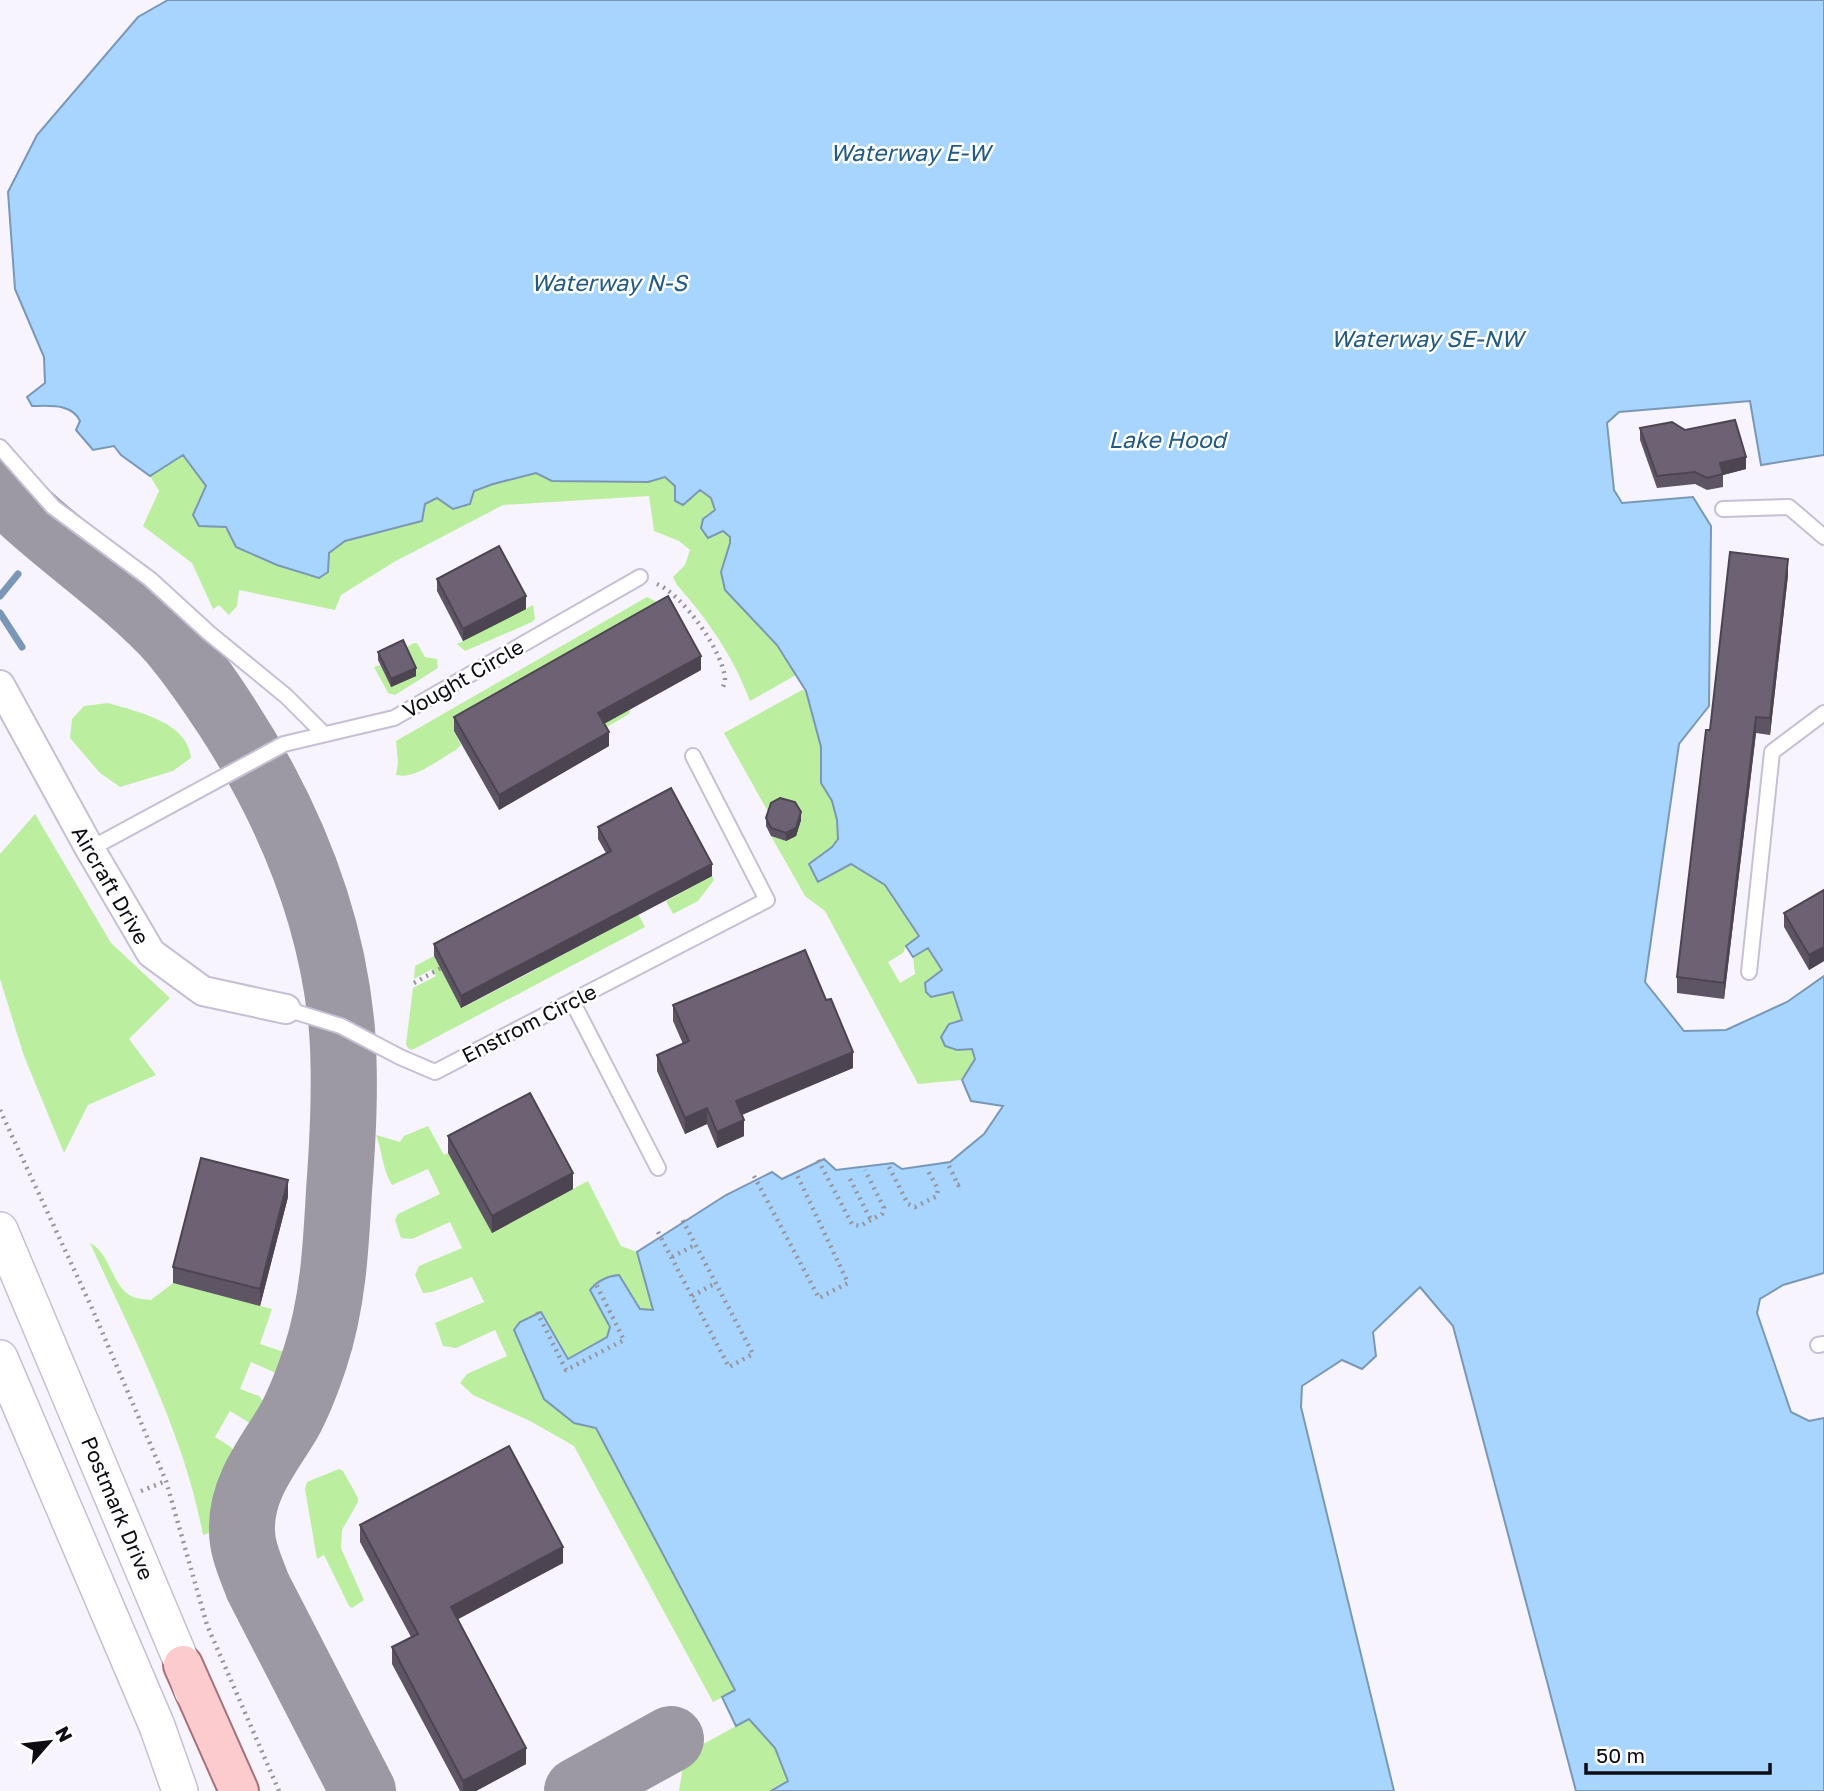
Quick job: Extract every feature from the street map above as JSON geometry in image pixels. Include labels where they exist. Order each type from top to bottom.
[{"type":"main road","points":[[183,1665],[239,1791]]},
{"type":"street","name":"Aircraft Drive","points":[[0,685],[151,953],[204,991],[286,1009]]},
{"type":"street","name":"Postmark Drive","points":[[0,1230],[183,1665],[222,1791]]},
{"type":"street","points":[[0,1358],[156,1726],[180,1791]]},
{"type":"lane","points":[[0,447],[53,507],[150,579],[209,633],[286,696],[323,733]]},
{"type":"lane","points":[[1723,509],[1789,508],[1824,537]]},
{"type":"lane","name":"Vought Circle","points":[[90,849],[284,744],[394,718],[640,577]]},
{"type":"lane","points":[[1749,972],[1772,752],[1824,713]]},
{"type":"lane","name":"Enstrom Circle","points":[[286,1009],[341,1026],[435,1072],[768,900],[693,756]]},
{"type":"lane","points":[[572,1001],[658,1168]]},
{"type":"path","points":[[640,577],[670,592],[696,621],[717,654],[725,682],[721,691]]},
{"type":"path","points":[[414,983],[441,968]]},
{"type":"path","points":[[0,1110],[91,1306],[166,1481],[207,1625],[279,1791]]},
{"type":"path","points":[[818,1160],[852,1224],[860,1226],[882,1214],[884,1208],[865,1170]]},
{"type":"path","points":[[889,1167],[908,1204],[915,1207],[937,1196],[938,1189],[928,1169]]},
{"type":"path","points":[[948,1167],[958,1185],[963,1182]]},
{"type":"path","points":[[754,1176],[819,1298],[848,1283],[797,1175]]},
{"type":"path","points":[[850,1179],[871,1220]]},
{"type":"path","points":[[658,1232],[729,1367],[753,1354],[682,1219]]},
{"type":"path","points":[[672,1257],[695,1245]]},
{"type":"path","points":[[692,1296],[716,1283]]},
{"type":"path","points":[[537,1312],[566,1370],[624,1340],[596,1284]]},
{"type":"path","points":[[140,1492],[166,1481]]},
{"type":"green space","points":[[183,455],[206,486],[193,515],[328,572],[329,553],[345,541],[422,521],[425,504],[438,498],[470,504],[474,491],[536,473],[552,481],[648,482],[665,476],[675,486],[683,505],[700,490],[712,498],[715,510],[703,519],[730,537],[721,572],[725,590],[777,645],[796,675],[750,701],[719,639],[673,577],[685,565],[690,550],[679,541],[654,531],[649,496],[503,505],[394,562],[341,595],[335,610],[239,590],[237,606],[229,615],[219,605],[213,609],[192,563],[143,526],[159,491],[150,476]]},
{"type":"green space","points":[[647,597],[667,607],[629,714],[600,731],[454,731],[461,745],[456,750],[419,772],[396,775],[396,741]]},
{"type":"green space","points":[[533,605],[535,619],[532,622],[465,651],[457,644]]},
{"type":"green space","points":[[417,643],[425,657],[437,659],[438,668],[395,695],[388,693],[374,667],[380,665],[391,687],[403,649]]},
{"type":"green space","points":[[802,690],[806,691],[821,747],[821,783],[832,801],[838,839],[832,847],[809,864],[851,864],[885,885],[919,937],[906,946],[903,953],[888,962],[900,983],[915,974],[913,957],[928,948],[943,970],[925,983],[931,997],[952,992],[975,1059],[962,1080],[918,1084],[825,911],[805,896],[771,836],[786,841],[724,733]]},
{"type":"green space","points":[[108,703],[147,715],[171,727],[181,735],[191,758],[173,771],[120,787],[100,773],[70,738],[72,719],[84,706]]},
{"type":"green space","points":[[35,814],[111,943],[170,998],[129,1039],[156,1075],[88,1105],[64,1153],[24,1056],[0,979],[0,854]]},
{"type":"green space","points":[[712,876],[714,880],[698,901],[673,914],[666,901]]},
{"type":"green space","points":[[620,880],[645,927],[416,1048],[408,1048],[406,1044],[413,988],[436,976],[432,969],[414,979],[415,966],[434,956],[462,1008],[539,968],[521,933],[537,925],[555,959],[632,918]]},
{"type":"green space","points":[[428,1126],[444,1155],[448,1153],[492,1232],[588,1181],[621,1246],[637,1252],[653,1310],[640,1309],[619,1275],[603,1280],[590,1290],[610,1327],[607,1337],[567,1359],[574,1423],[596,1428],[735,1691],[713,1702],[574,1446],[530,1421],[473,1395],[460,1383],[467,1374],[507,1356],[495,1330],[456,1348],[443,1346],[435,1323],[484,1302],[472,1277],[423,1293],[415,1275],[419,1266],[462,1248],[450,1222],[412,1239],[401,1238],[395,1220],[398,1214],[440,1194],[428,1169],[392,1185],[376,1135],[400,1142],[404,1136]]},
{"type":"green space","points":[[90,1243],[102,1254],[120,1286],[133,1297],[151,1300],[173,1283],[272,1309],[260,1344],[284,1352],[291,1362],[288,1372],[280,1375],[251,1362],[240,1389],[259,1396],[269,1408],[260,1425],[253,1425],[230,1411],[215,1437],[231,1447],[238,1460],[225,1477],[217,1494],[209,1533],[203,1535],[183,1460],[156,1386]]},
{"type":"green space","points":[[339,1469],[343,1471],[358,1498],[342,1530],[341,1548],[364,1600],[352,1608],[324,1555],[317,1559],[305,1489],[307,1482]]},
{"type":"green space","points":[[749,1719],[775,1748],[788,1781],[771,1791],[679,1791],[685,1754]]},
{"type":"water","name":"Lake Hood","points":[[168,0],[1824,0],[1824,455],[1761,465],[1750,401],[1619,412],[1607,423],[1614,490],[1622,503],[1693,497],[1711,526],[1709,706],[1679,744],[1645,982],[1684,1031],[1726,1030],[1787,1002],[1824,976],[1824,1273],[1783,1285],[1760,1299],[1757,1313],[1791,1412],[1809,1421],[1824,1418],[1824,1791],[1576,1791],[1453,1326],[1420,1287],[1373,1332],[1376,1356],[1362,1369],[1342,1360],[1302,1386],[1301,1407],[1394,1791],[771,1791],[788,1781],[775,1748],[749,1719],[736,1726],[722,1697],[735,1690],[596,1428],[574,1423],[544,1399],[514,1330],[520,1322],[541,1312],[568,1359],[607,1337],[610,1327],[590,1290],[603,1280],[619,1275],[640,1309],[653,1310],[637,1252],[726,1195],[772,1172],[782,1179],[824,1159],[836,1170],[893,1163],[902,1169],[950,1162],[984,1134],[1003,1106],[971,1101],[962,1080],[975,1059],[972,1049],[957,1050],[945,1046],[941,1037],[949,1024],[962,1020],[953,992],[931,997],[926,992],[925,983],[942,970],[928,948],[913,957],[906,946],[919,936],[885,885],[851,864],[818,882],[809,864],[832,847],[838,839],[832,801],[821,783],[821,747],[806,691],[777,645],[725,590],[721,572],[730,537],[723,531],[708,538],[701,528],[703,519],[715,510],[711,498],[700,490],[683,505],[675,501],[675,486],[665,477],[648,482],[552,481],[536,473],[474,491],[470,504],[453,509],[437,498],[425,504],[422,521],[345,541],[329,553],[328,572],[319,578],[277,565],[236,547],[226,527],[199,526],[193,515],[206,486],[183,455],[150,476],[121,455],[114,446],[93,450],[76,430],[80,421],[72,411],[53,406],[32,406],[27,397],[45,383],[44,357],[15,289],[8,192],[37,135],[138,17]]},
{"type":"building","points":[[1735,420],[1746,457],[1720,463],[1723,474],[1707,478],[1695,472],[1657,476],[1640,428],[1672,422],[1685,430]]},
{"type":"building","points":[[499,546],[526,596],[463,629],[437,579]]},
{"type":"building","points":[[1730,552],[1788,559],[1770,718],[1756,717],[1724,983],[1677,977],[1706,730],[1710,730]]},
{"type":"building","points":[[668,596],[701,656],[598,713],[609,732],[499,795],[454,717]]},
{"type":"building","points":[[403,640],[416,668],[391,679],[378,652]]},
{"type":"building","points":[[671,788],[712,864],[461,996],[434,944],[611,851],[598,827]]},
{"type":"building","points":[[780,798],[795,802],[801,812],[796,828],[786,833],[771,828],[766,818],[771,803]]},
{"type":"building","points":[[1824,890],[1824,947],[1809,955],[1784,913]]},
{"type":"building","points":[[805,950],[826,1000],[831,999],[853,1052],[736,1101],[744,1120],[717,1132],[707,1108],[685,1118],[657,1055],[689,1041],[673,1005]]},
{"type":"building","points":[[530,1093],[573,1173],[492,1216],[448,1136]]},
{"type":"building","points":[[201,1158],[288,1180],[260,1289],[173,1267]]},
{"type":"building","points":[[509,1446],[563,1547],[451,1607],[526,1748],[463,1781],[392,1647],[418,1634],[360,1525]]},
{"type":"waterway","points":[[0,596],[18,574]]},
{"type":"waterway","points":[[0,613],[22,647]]},
{"type":"taxiway","points":[[0,488],[152,620],[187,659],[227,717],[269,790],[288,827],[317,906],[337,988],[343,1050],[343,1131],[333,1275],[321,1338],[304,1390],[252,1484],[243,1512],[242,1535],[258,1587],[363,1791]]},
{"type":"taxiway","points":[[577,1791],[671,1739]]},
{"type":"water label","name":"Waterway E-W","points":[[910,152]]},
{"type":"water label","name":"Waterway N-S","points":[[609,282]]},
{"type":"water label","name":"Waterway SE-NW","points":[[1427,338]]}]
